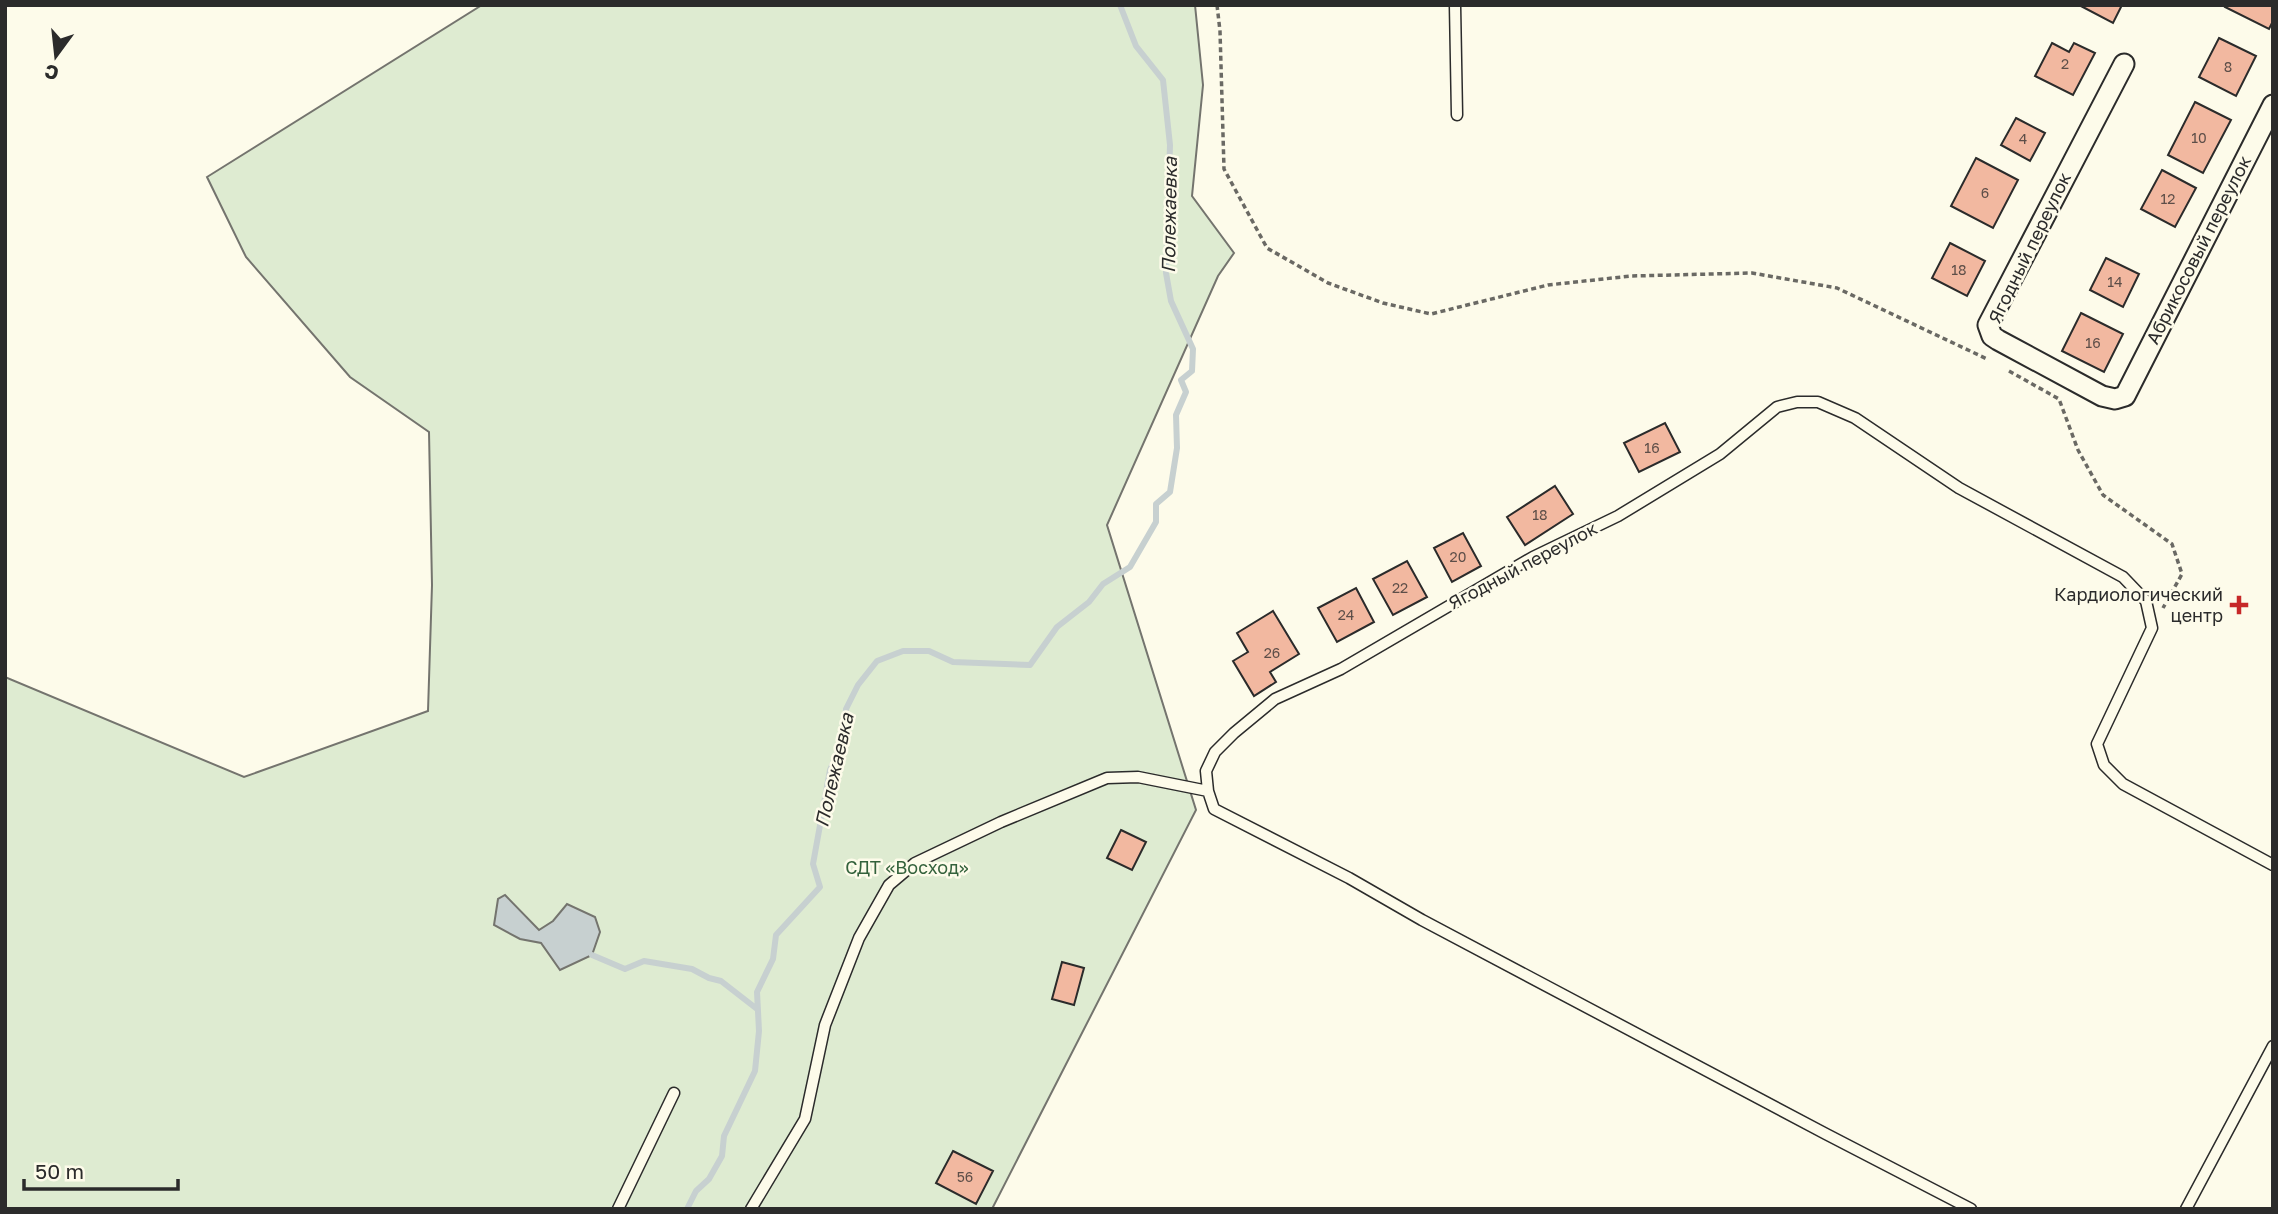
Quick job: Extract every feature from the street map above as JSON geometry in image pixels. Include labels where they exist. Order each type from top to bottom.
[{"type":"street","name":"Ягодный переулок","points":[[2124,64],[1989,325],[1992,336],[1997,340],[2102,396],[2115,399],[2125,396]]},
{"type":"street","name":"Абрикосовый переулок","points":[[2125,396],[2273,105]]},
{"type":"lane","points":[[1455,5],[1457,115]]},
{"type":"lane","name":"Ягодный переулок","points":[[1208,791],[1206,771],[1215,751],[1275,699],[1341,668],[1533,557],[1619,516],[1720,454],[1777,407],[1797,402],[1818,402],[1855,418],[1959,488],[2123,577],[2146,601],[2152,628]]},
{"type":"lane","points":[[2152,628],[2097,744],[2104,765],[2123,784],[2273,865]]},
{"type":"lane","points":[[751,1209],[805,1119],[825,1025],[859,938],[889,885],[915,863],[1001,822],[1107,778],[1138,777],[1208,791],[1214,809],[1971,1209]]},
{"type":"lane","points":[[2186,1209],[2273,1046]]},
{"type":"lane","points":[[618,1209],[674,1093]]},
{"type":"path","points":[[1217,5],[1224,169],[1267,248],[1328,283],[1383,303],[1431,314],[1548,285],[1631,276],[1752,273],[1837,288],[1989,360]]},
{"type":"path","points":[[2001,366],[2059,399],[2078,450],[2103,495],[2172,544],[2182,574],[2152,628]]},
{"type":"green space","name":"СДТ «Восход»","points":[[482,5],[1195,5],[1203,85],[1192,196],[1234,253],[1218,276],[1107,525],[1196,810],[992,1209],[5,1209],[5,677],[244,777],[428,711],[432,585],[429,432],[350,377],[246,257],[207,177]]},
{"type":"shaded area","points":[[505,895],[539,930],[553,921],[567,904],[595,917],[600,932],[592,955],[560,970],[541,943],[520,939],[494,925],[498,899]]},
{"type":"building","points":[[2079,5],[2122,5],[2113,23]]},
{"type":"building","points":[[2273,5],[2273,21],[2269,29],[2225,7]]},
{"type":"building","points":[[2219,38],[2256,56],[2236,96],[2199,77]]},
{"type":"building","points":[[2052,43],[2069,52],[2074,43],[2095,53],[2073,95],[2035,76]]},
{"type":"building","points":[[2195,102],[2231,120],[2203,173],[2168,155]]},
{"type":"building","points":[[2016,118],[2045,133],[2030,161],[2001,145]]},
{"type":"building","points":[[1976,158],[2018,180],[1993,228],[1951,206]]},
{"type":"building","points":[[2162,170],[2196,188],[2175,227],[2141,209]]},
{"type":"building","points":[[1950,243],[1985,261],[1967,296],[1932,278]]},
{"type":"building","points":[[2106,258],[2139,274],[2123,307],[2090,290]]},
{"type":"building","points":[[2081,313],[2123,334],[2104,372],[2062,351]]},
{"type":"building","points":[[1665,423],[1680,452],[1639,472],[1624,443]]},
{"type":"building","points":[[1555,486],[1573,514],[1525,545],[1507,517]]},
{"type":"building","points":[[1463,533],[1481,566],[1452,582],[1434,548]]},
{"type":"building","points":[[1407,561],[1427,597],[1393,615],[1373,579]]},
{"type":"building","points":[[1356,588],[1374,622],[1337,642],[1318,608]]},
{"type":"building","points":[[1273,611],[1299,654],[1270,672],[1276,682],[1254,696],[1233,661],[1248,652],[1237,633]]},
{"type":"building","points":[[1121,830],[1146,842],[1132,870],[1107,858]]},
{"type":"building","points":[[1062,962],[1084,968],[1074,1005],[1052,999]]},
{"type":"building","points":[[953,1151],[993,1171],[976,1204],[936,1183]]},
{"type":"waterway","name":"Полежаевка","points":[[687,1209],[696,1191],[709,1179],[722,1156],[724,1136],[755,1071],[759,1031],[757,992],[773,959],[776,935],[820,887],[813,864],[830,770],[845,736],[846,709],[858,685],[877,661],[903,651],[929,651],[953,662],[1030,665],[1057,627],[1089,602],[1103,584],[1130,567],[1156,522],[1156,504],[1170,492],[1177,448],[1176,415],[1186,392],[1181,380],[1192,371],[1193,349],[1171,301],[1166,273],[1170,145],[1163,80],[1136,46],[1120,5]]},
{"type":"waterway","name":"Полежаевка","points":[[592,955],[625,969],[644,961],[692,969],[721,981],[757,1009]]},
{"type":"place","name":"Кардиологический центр","points":[[2239,605]]}]
